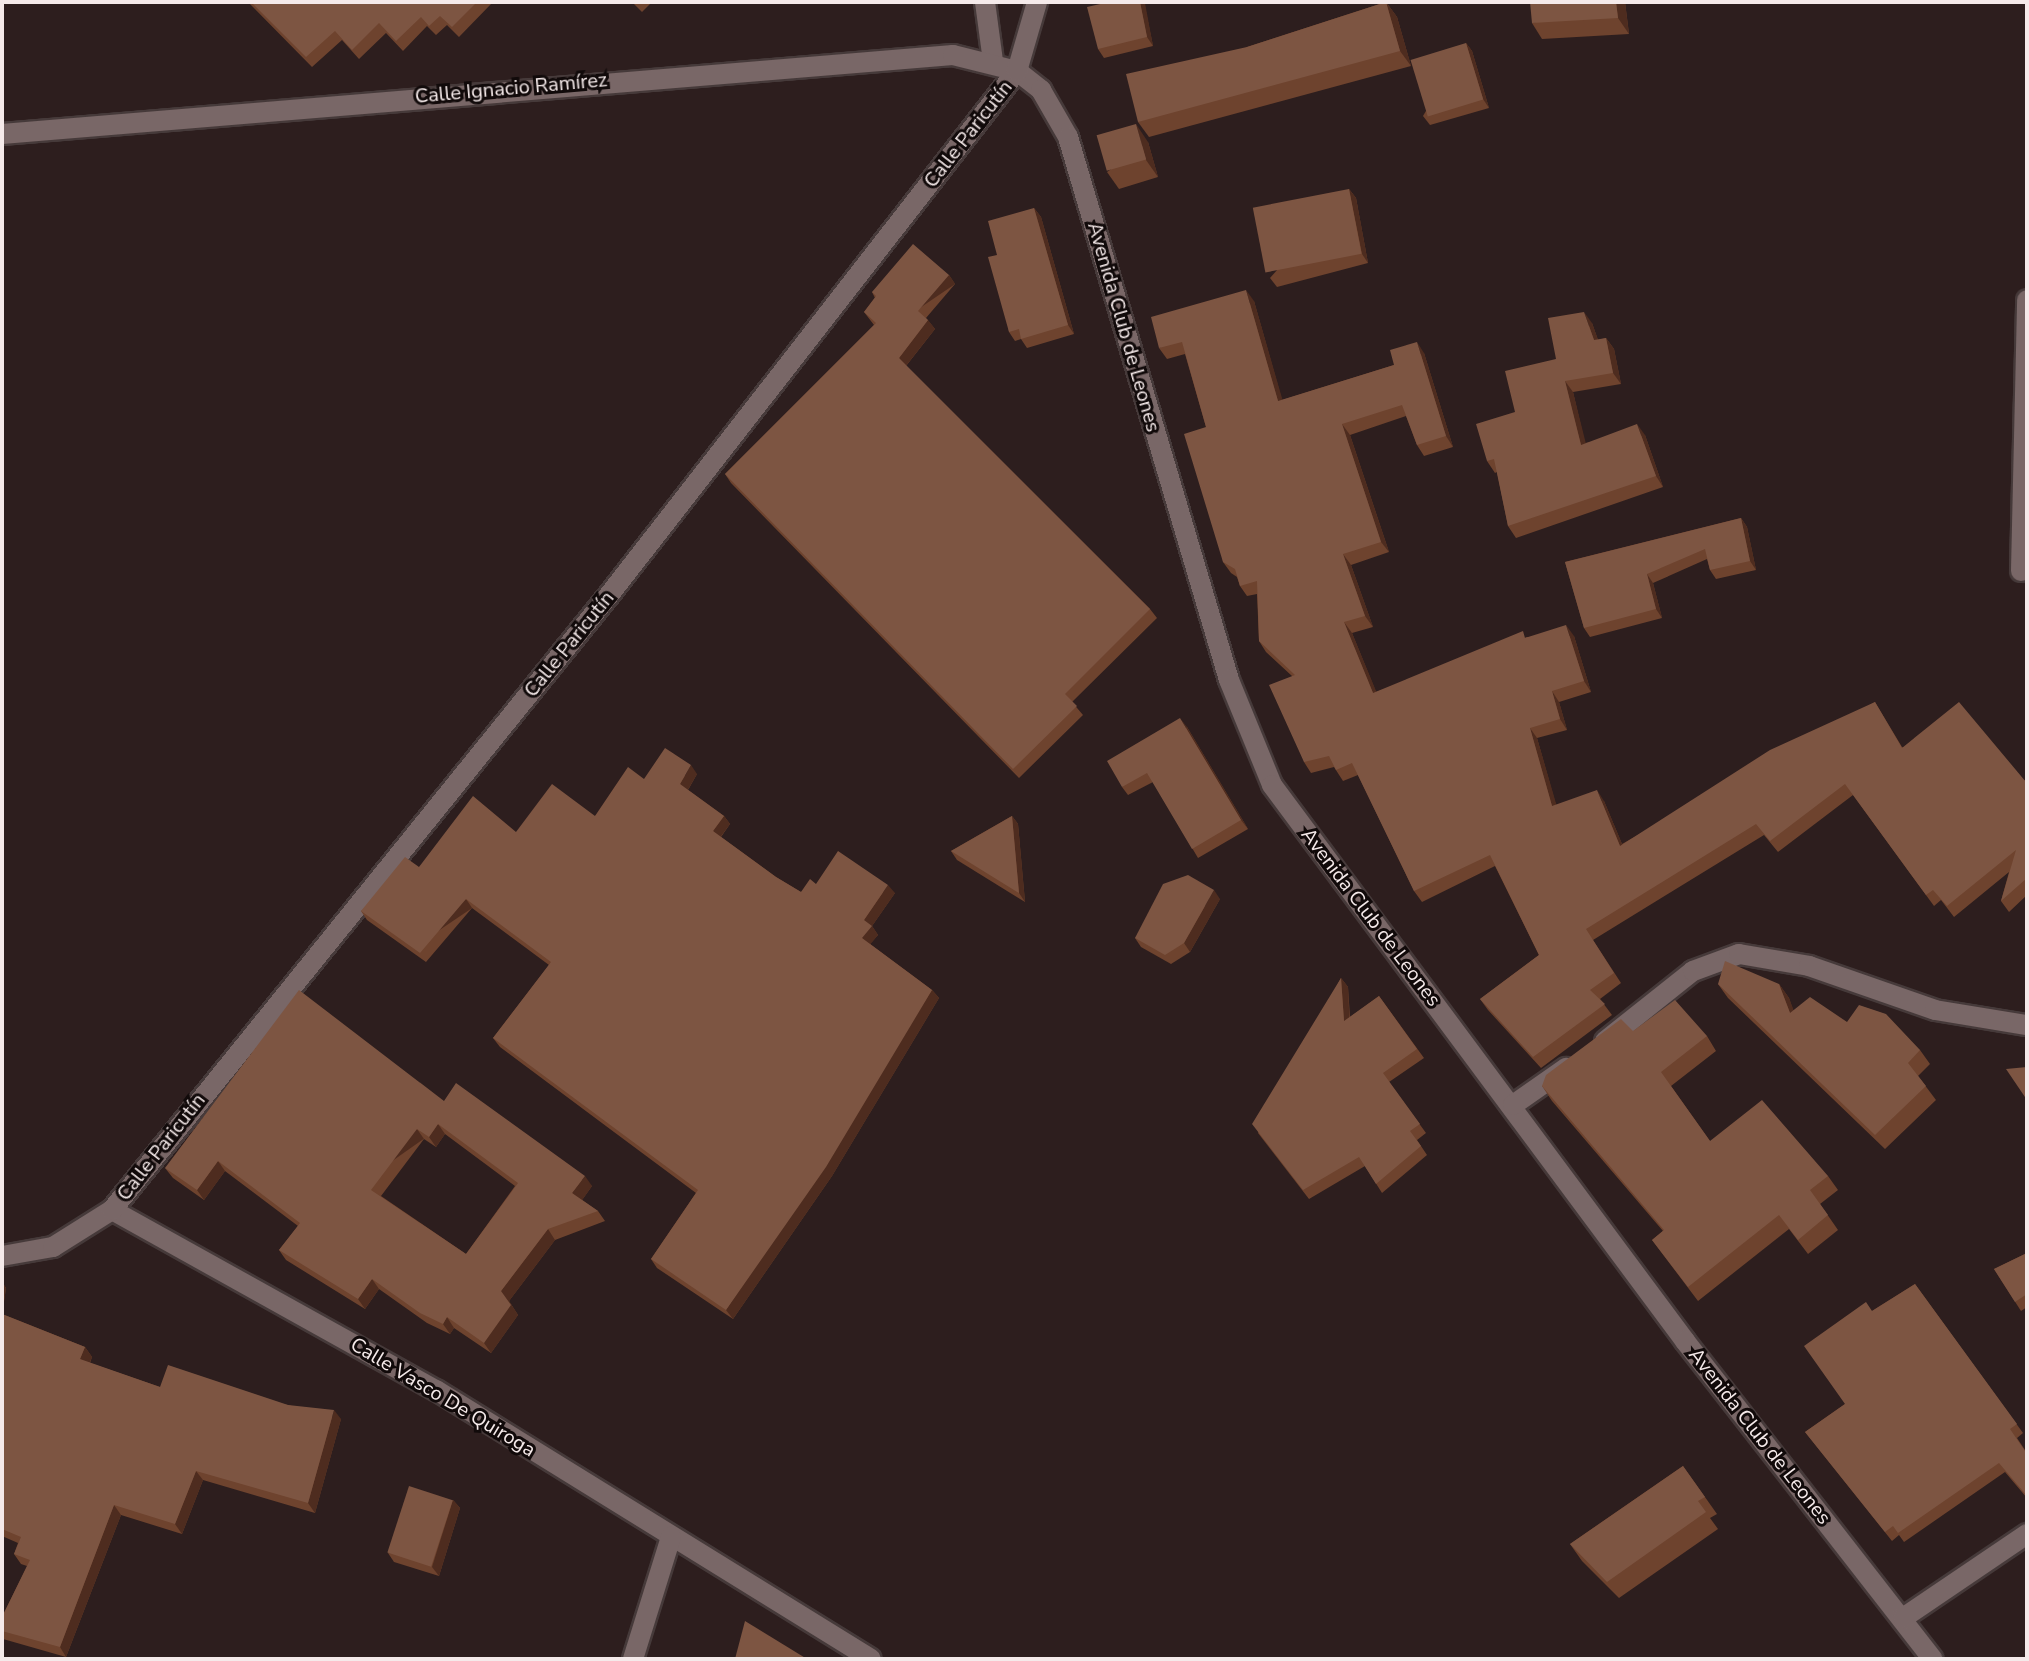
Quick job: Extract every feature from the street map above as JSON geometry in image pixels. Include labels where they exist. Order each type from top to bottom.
[{"type":"street","points":[[985,2],[993,61]]},
{"type":"street","points":[[1017,71],[1037,2]]},
{"type":"street","name":"Calle Ignacio Ramírez","points":[[2,134],[648,76],[953,55],[993,61],[1017,71]]},
{"type":"street","name":"Avenida Club de Leones","points":[[1017,71],[1041,90],[1068,137],[1229,680],[1272,785],[1513,1105],[1685,1341],[1933,1659]]},
{"type":"street","name":"Calle Paricutín","points":[[112,1210],[613,590],[1017,71]]},
{"type":"street","points":[[2021,571],[2027,300]]},
{"type":"street","points":[[1513,1105],[1693,971],[1739,954],[1809,966],[1935,1010],[2027,1025]]},
{"type":"street","points":[[2,1256],[53,1247],[112,1210]]},
{"type":"street","name":"Calle Vasco De Quiroga","points":[[112,1210],[436,1390],[871,1659]]},
{"type":"street","points":[[1903,1618],[2027,1534]]},
{"type":"street","points":[[633,1659],[671,1537]]},
{"type":"building","points":[[251,2],[477,2],[452,27],[440,16],[429,26],[421,17],[396,41],[379,23],[352,50],[335,31],[306,57]]},
{"type":"building","points":[[1109,2],[1140,2],[1147,37],[1098,49],[1087,7]]},
{"type":"building","points":[[1386,2],[1400,51],[1138,122],[1126,74],[1247,47]]},
{"type":"building","points":[[1530,2],[1616,2],[1618,18],[1532,23]]},
{"type":"building","points":[[1466,43],[1483,99],[1428,116],[1411,60]]},
{"type":"building","points":[[1136,124],[1146,160],[1107,171],[1097,135]]},
{"type":"building","points":[[1349,189],[1362,254],[1265,272],[1253,208]]},
{"type":"building","points":[[1034,208],[1068,325],[1021,339],[1019,329],[1009,332],[988,257],[997,255],[988,221]]},
{"type":"building","points":[[913,244],[949,275],[918,311],[928,320],[899,358],[1150,609],[1065,694],[1077,706],[1013,769],[725,474],[876,323],[864,312],[876,296],[872,292]]},
{"type":"building","points":[[1246,290],[1278,401],[1394,365],[1390,350],[1417,342],[1446,436],[1417,445],[1402,405],[1342,424],[1381,542],[1343,554],[1365,616],[1344,622],[1373,693],[1523,631],[1525,638],[1566,625],[1584,681],[1552,691],[1560,719],[1530,728],[1552,806],[1597,790],[1620,846],[1770,750],[1875,702],[1902,748],[1959,702],[2027,781],[2027,878],[2001,901],[2016,850],[1947,906],[1933,890],[1926,895],[1845,784],[1770,841],[1756,824],[1586,929],[1614,973],[1590,990],[1605,1004],[1533,1057],[1480,999],[1539,955],[1490,855],[1414,891],[1352,763],[1336,770],[1329,756],[1304,762],[1269,685],[1295,675],[1259,641],[1257,581],[1240,586],[1235,569],[1223,562],[1184,434],[1206,427],[1182,342],[1159,348],[1151,317]]},
{"type":"building","points":[[1584,312],[1594,340],[1606,338],[1613,373],[1565,381],[1581,445],[1637,424],[1656,476],[1508,526],[1494,459],[1487,461],[1476,424],[1515,412],[1505,371],[1556,359],[1548,318]]},
{"type":"building","points":[[1741,518],[1750,561],[1710,570],[1705,549],[1647,574],[1656,609],[1584,628],[1565,562]]},
{"type":"building","points":[[1180,718],[1241,820],[1192,849],[1147,773],[1122,787],[1107,761]]},
{"type":"building","points":[[665,748],[691,765],[680,784],[724,816],[713,831],[776,877],[801,892],[810,879],[816,884],[838,851],[888,885],[864,920],[872,926],[862,938],[932,990],[826,1167],[726,1310],[651,1259],[698,1190],[493,1038],[551,962],[466,899],[420,953],[361,911],[405,857],[419,867],[473,796],[516,832],[552,784],[595,816],[628,767],[644,779]]},
{"type":"building","points":[[1012,816],[1019,893],[951,851]]},
{"type":"building","points":[[1188,875],[1214,890],[1184,943],[1165,955],[1135,938],[1163,884]]},
{"type":"building","points":[[1725,961],[1779,984],[1790,1013],[1810,997],[1847,1022],[1859,1005],[1886,1014],[1920,1050],[1908,1063],[1926,1086],[1875,1135],[1718,984]]},
{"type":"building","points":[[1341,978],[1344,1021],[1379,996],[1417,1049],[1383,1073],[1420,1124],[1410,1131],[1421,1146],[1376,1184],[1359,1157],[1303,1190],[1252,1124]]},
{"type":"building","points":[[299,990],[444,1101],[456,1083],[585,1176],[572,1193],[598,1211],[548,1229],[501,1291],[511,1305],[484,1343],[447,1317],[443,1324],[420,1313],[372,1279],[358,1299],[279,1250],[300,1223],[218,1161],[197,1190],[165,1168]],"holes":[[[438,1124],[518,1183],[466,1254],[371,1190],[417,1129],[429,1137]]]},
{"type":"building","points":[[1675,1000],[1707,1036],[1661,1072],[1710,1141],[1762,1100],[1828,1176],[1810,1190],[1828,1215],[1798,1240],[1779,1215],[1688,1287],[1652,1240],[1664,1230],[1542,1086],[1546,1075],[1621,1019],[1633,1031]]},
{"type":"building","points":[[2027,1067],[2027,1100],[2006,1069]]},
{"type":"building","points":[[2027,1253],[2027,1294],[2015,1302],[1994,1269]]},
{"type":"building","points":[[1915,1284],[2017,1424],[2010,1429],[2027,1454],[2027,1496],[1999,1463],[1898,1533],[1893,1526],[1885,1532],[1805,1432],[1845,1404],[1804,1346],[1866,1302],[1872,1311]]},
{"type":"building","points":[[2,1314],[85,1347],[80,1359],[160,1387],[168,1365],[288,1405],[334,1410],[308,1503],[196,1471],[175,1524],[114,1505],[60,1647],[2,1631],[2,1617],[30,1560],[14,1554],[21,1537],[2,1529]]},
{"type":"building","points":[[1683,1466],[1705,1497],[1698,1501],[1706,1512],[1607,1582],[1570,1544]]},
{"type":"building","points":[[409,1486],[453,1500],[431,1567],[387,1553]]},
{"type":"building","points":[[745,1621],[807,1659],[735,1659]]}]
